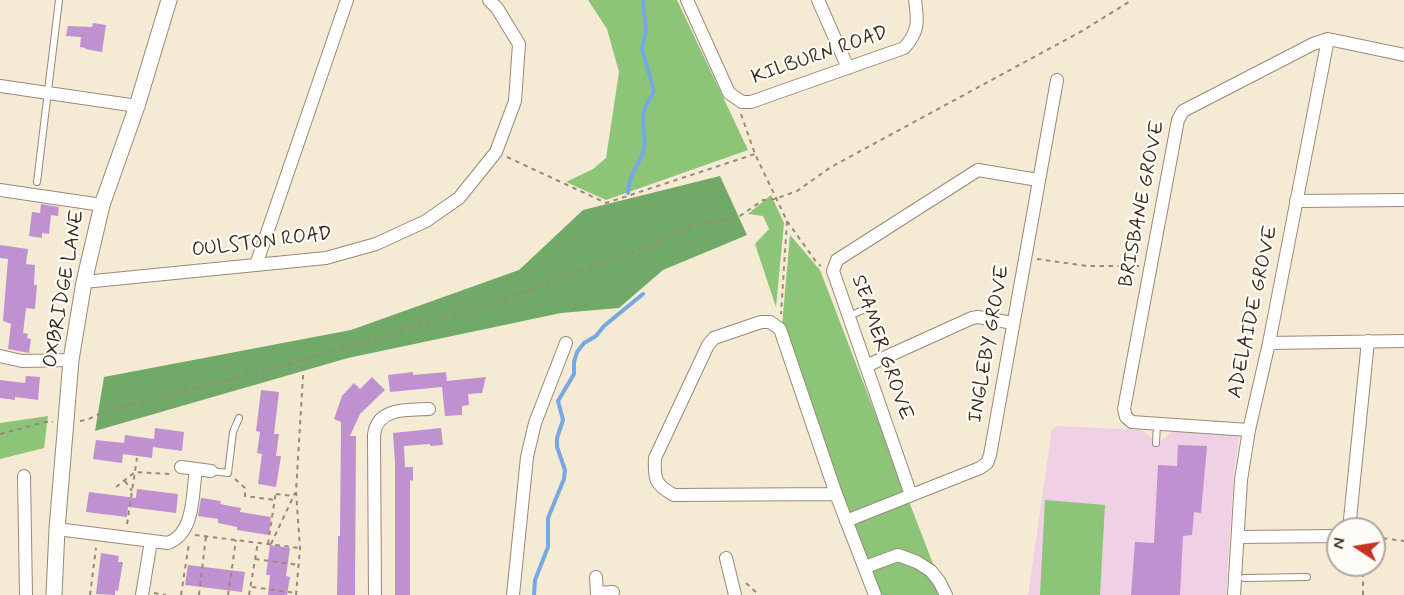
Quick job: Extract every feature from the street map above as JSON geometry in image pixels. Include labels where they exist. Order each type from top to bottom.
[{"type":"street","name":"OXBRIDGE LANE","points":[[54,595],[71,360],[84,282],[102,205],[137,106],[169,0]]},
{"type":"street","points":[[256,265],[347,0]]},
{"type":"street","name":"OULSTON ROAD","points":[[84,282],[326,258],[376,243],[426,220],[459,198],[496,152],[515,101],[519,44],[497,8],[489,0]]},
{"type":"street","name":"KILBURN ROAD","points":[[687,0],[729,93],[742,102],[751,102],[904,48],[913,38],[917,25],[915,0]]},
{"type":"street","points":[[818,0],[848,68]]},
{"type":"street","points":[[1328,39],[1404,55]]},
{"type":"street","name":"ADELAIDE GROVE","points":[[1234,595],[1241,480],[1249,430],[1269,343],[1328,39]]},
{"type":"street","name":"BRISBANE GROVE","points":[[1249,430],[1132,422],[1126,417],[1124,409],[1178,120],[1183,111],[1313,44],[1328,39]]},
{"type":"street","name":"INGLEBY GROVE","points":[[846,521],[980,468],[987,463],[1057,80]]},
{"type":"street","points":[[0,86],[137,106]]},
{"type":"street","name":"SEAMER GROVE","points":[[911,495],[833,271],[837,260],[978,170],[1038,180]]},
{"type":"street","points":[[0,190],[102,205]]},
{"type":"street","points":[[1296,201],[1404,200]]},
{"type":"street","points":[[866,366],[972,318],[1013,323]]},
{"type":"street","points":[[836,494],[674,495],[662,489],[654,476],[655,458],[708,345],[714,338],[761,322],[770,322],[780,329],[836,494],[875,595]]},
{"type":"street","points":[[1350,517],[1368,341]]},
{"type":"street","points":[[1269,343],[1404,341]]},
{"type":"street","points":[[513,595],[527,457],[538,414],[566,343]]},
{"type":"street","points":[[0,356],[22,362],[71,360]]},
{"type":"street","points":[[375,595],[374,435],[376,424],[390,413],[429,409]]},
{"type":"street","points":[[57,529],[168,543],[178,539],[187,525],[196,469]]},
{"type":"street","points":[[181,471],[196,469],[211,471]]},
{"type":"street","points":[[24,476],[26,595]]},
{"type":"street","points":[[1238,537],[1326,536]]},
{"type":"street","points":[[142,595],[151,541]]},
{"type":"street","points":[[865,567],[898,555],[917,562],[931,571],[946,595]]},
{"type":"street","points":[[726,558],[735,595]]},
{"type":"street","points":[[596,577],[597,594],[613,592]]},
{"type":"lane","points":[[37,182],[59,0]]},
{"type":"lane","points":[[849,316],[863,310]]},
{"type":"lane","points":[[211,471],[228,473],[232,432],[239,417]]},
{"type":"lane","points":[[1156,443],[1157,424]]},
{"type":"lane","points":[[1244,578],[1307,577]]},
{"type":"path","points":[[87,420],[103,412],[303,360],[480,307],[632,253],[692,224],[740,216],[763,200],[797,192],[831,167],[1082,31],[1132,0]]},
{"type":"path","points":[[736,99],[755,154],[787,221],[816,263],[826,270],[833,271]]},
{"type":"path","points":[[496,152],[606,203],[755,154]]},
{"type":"path","points":[[780,329],[787,221]]},
{"type":"path","points":[[1025,257],[1087,266],[1151,266]]},
{"type":"path","points":[[250,587],[296,594],[300,548],[296,491],[303,360]]},
{"type":"path","points":[[0,434],[45,422]]},
{"type":"path","points":[[126,530],[137,458]]},
{"type":"path","points":[[116,488],[135,472],[181,471]]},
{"type":"path","points":[[228,473],[245,488],[245,496],[275,500]]},
{"type":"path","points":[[125,480],[132,492]]},
{"type":"path","points":[[270,544],[296,491]]},
{"type":"path","points":[[270,544],[276,492],[294,496]]},
{"type":"path","points":[[181,595],[191,534],[300,548]]},
{"type":"path","points":[[199,595],[206,536]]},
{"type":"path","points":[[1386,539],[1404,541]]},
{"type":"path","points":[[228,595],[236,540]]},
{"type":"path","points":[[249,595],[258,542]]},
{"type":"path","points":[[90,595],[96,548]]},
{"type":"path","points":[[255,558],[299,565]]},
{"type":"path","points":[[1363,577],[1363,595]]},
{"type":"path","points":[[739,579],[759,595]]},
{"type":"shaded area","points":[[1057,426],[1142,430],[1158,444],[1172,431],[1240,434],[1234,469],[1226,595],[1028,595],[1052,429]]},
{"type":"green space","points":[[588,0],[677,0],[748,150],[606,200],[566,182],[593,169],[606,158],[619,72],[607,29]]},
{"type":"green space","points":[[720,176],[747,235],[663,270],[619,308],[561,313],[348,358],[95,431],[104,377],[351,330],[519,270],[583,210]]},
{"type":"green space","points":[[771,195],[784,223],[776,307],[755,244],[769,229],[763,216],[748,214]]},
{"type":"green space","points":[[790,235],[820,270],[945,595],[876,595],[782,325]]},
{"type":"green space","points":[[48,416],[44,448],[0,459],[0,423]]},
{"type":"green space","points":[[1045,500],[1105,505],[1100,595],[1040,595]]},
{"type":"building","points":[[93,23],[106,25],[102,52],[80,47],[81,37],[66,36],[68,26],[92,27]]},
{"type":"building","points":[[41,204],[59,207],[58,216],[51,215],[49,234],[42,233],[42,238],[29,236],[32,212],[40,213]]},
{"type":"building","points":[[0,245],[28,249],[26,264],[35,265],[34,285],[37,285],[35,309],[26,308],[23,333],[28,334],[27,338],[31,339],[29,353],[8,349],[11,324],[3,321],[8,259],[0,258]]},
{"type":"building","points":[[413,372],[413,375],[446,372],[447,381],[486,377],[482,393],[468,394],[469,405],[462,406],[462,415],[445,416],[442,387],[390,392],[388,375]]},
{"type":"building","points":[[26,376],[40,377],[38,400],[0,398],[0,380],[25,383]]},
{"type":"building","points":[[372,377],[385,390],[360,414],[350,436],[356,436],[355,595],[337,595],[341,422],[334,419],[342,396],[354,383],[360,389]]},
{"type":"building","points":[[261,390],[279,392],[274,434],[279,434],[276,456],[281,456],[276,487],[258,484],[262,454],[257,453],[260,432],[256,431]]},
{"type":"building","points":[[155,428],[184,432],[182,451],[153,447],[152,458],[123,454],[122,463],[93,459],[96,440],[124,443],[125,435],[154,439]]},
{"type":"building","points":[[441,428],[443,445],[404,446],[405,467],[413,467],[413,481],[410,480],[410,595],[395,595],[393,433]]},
{"type":"building","points":[[1178,445],[1207,446],[1201,513],[1194,512],[1192,535],[1183,536],[1180,595],[1131,595],[1135,542],[1154,543],[1158,465],[1177,466]]},
{"type":"building","points":[[137,489],[178,494],[176,513],[128,507],[127,517],[86,512],[89,492],[136,498]]},
{"type":"building","points":[[201,498],[221,501],[220,504],[241,508],[240,512],[271,517],[269,535],[237,530],[237,527],[218,523],[218,519],[198,516]]},
{"type":"building","points":[[270,545],[290,548],[286,576],[290,577],[287,595],[268,595],[270,575],[266,575]]},
{"type":"building","points":[[101,553],[119,556],[118,562],[123,562],[118,591],[115,590],[115,595],[96,594]]},
{"type":"building","points":[[188,565],[245,572],[242,592],[185,585]]},
{"type":"waterway","points":[[628,193],[630,180],[644,149],[643,117],[646,105],[654,91],[642,49],[646,31],[643,0]]},
{"type":"waterway","points":[[534,595],[535,580],[548,547],[548,518],[564,479],[565,470],[557,447],[557,438],[563,420],[558,401],[574,374],[577,352],[584,343],[596,336],[604,326],[643,294]]}]
